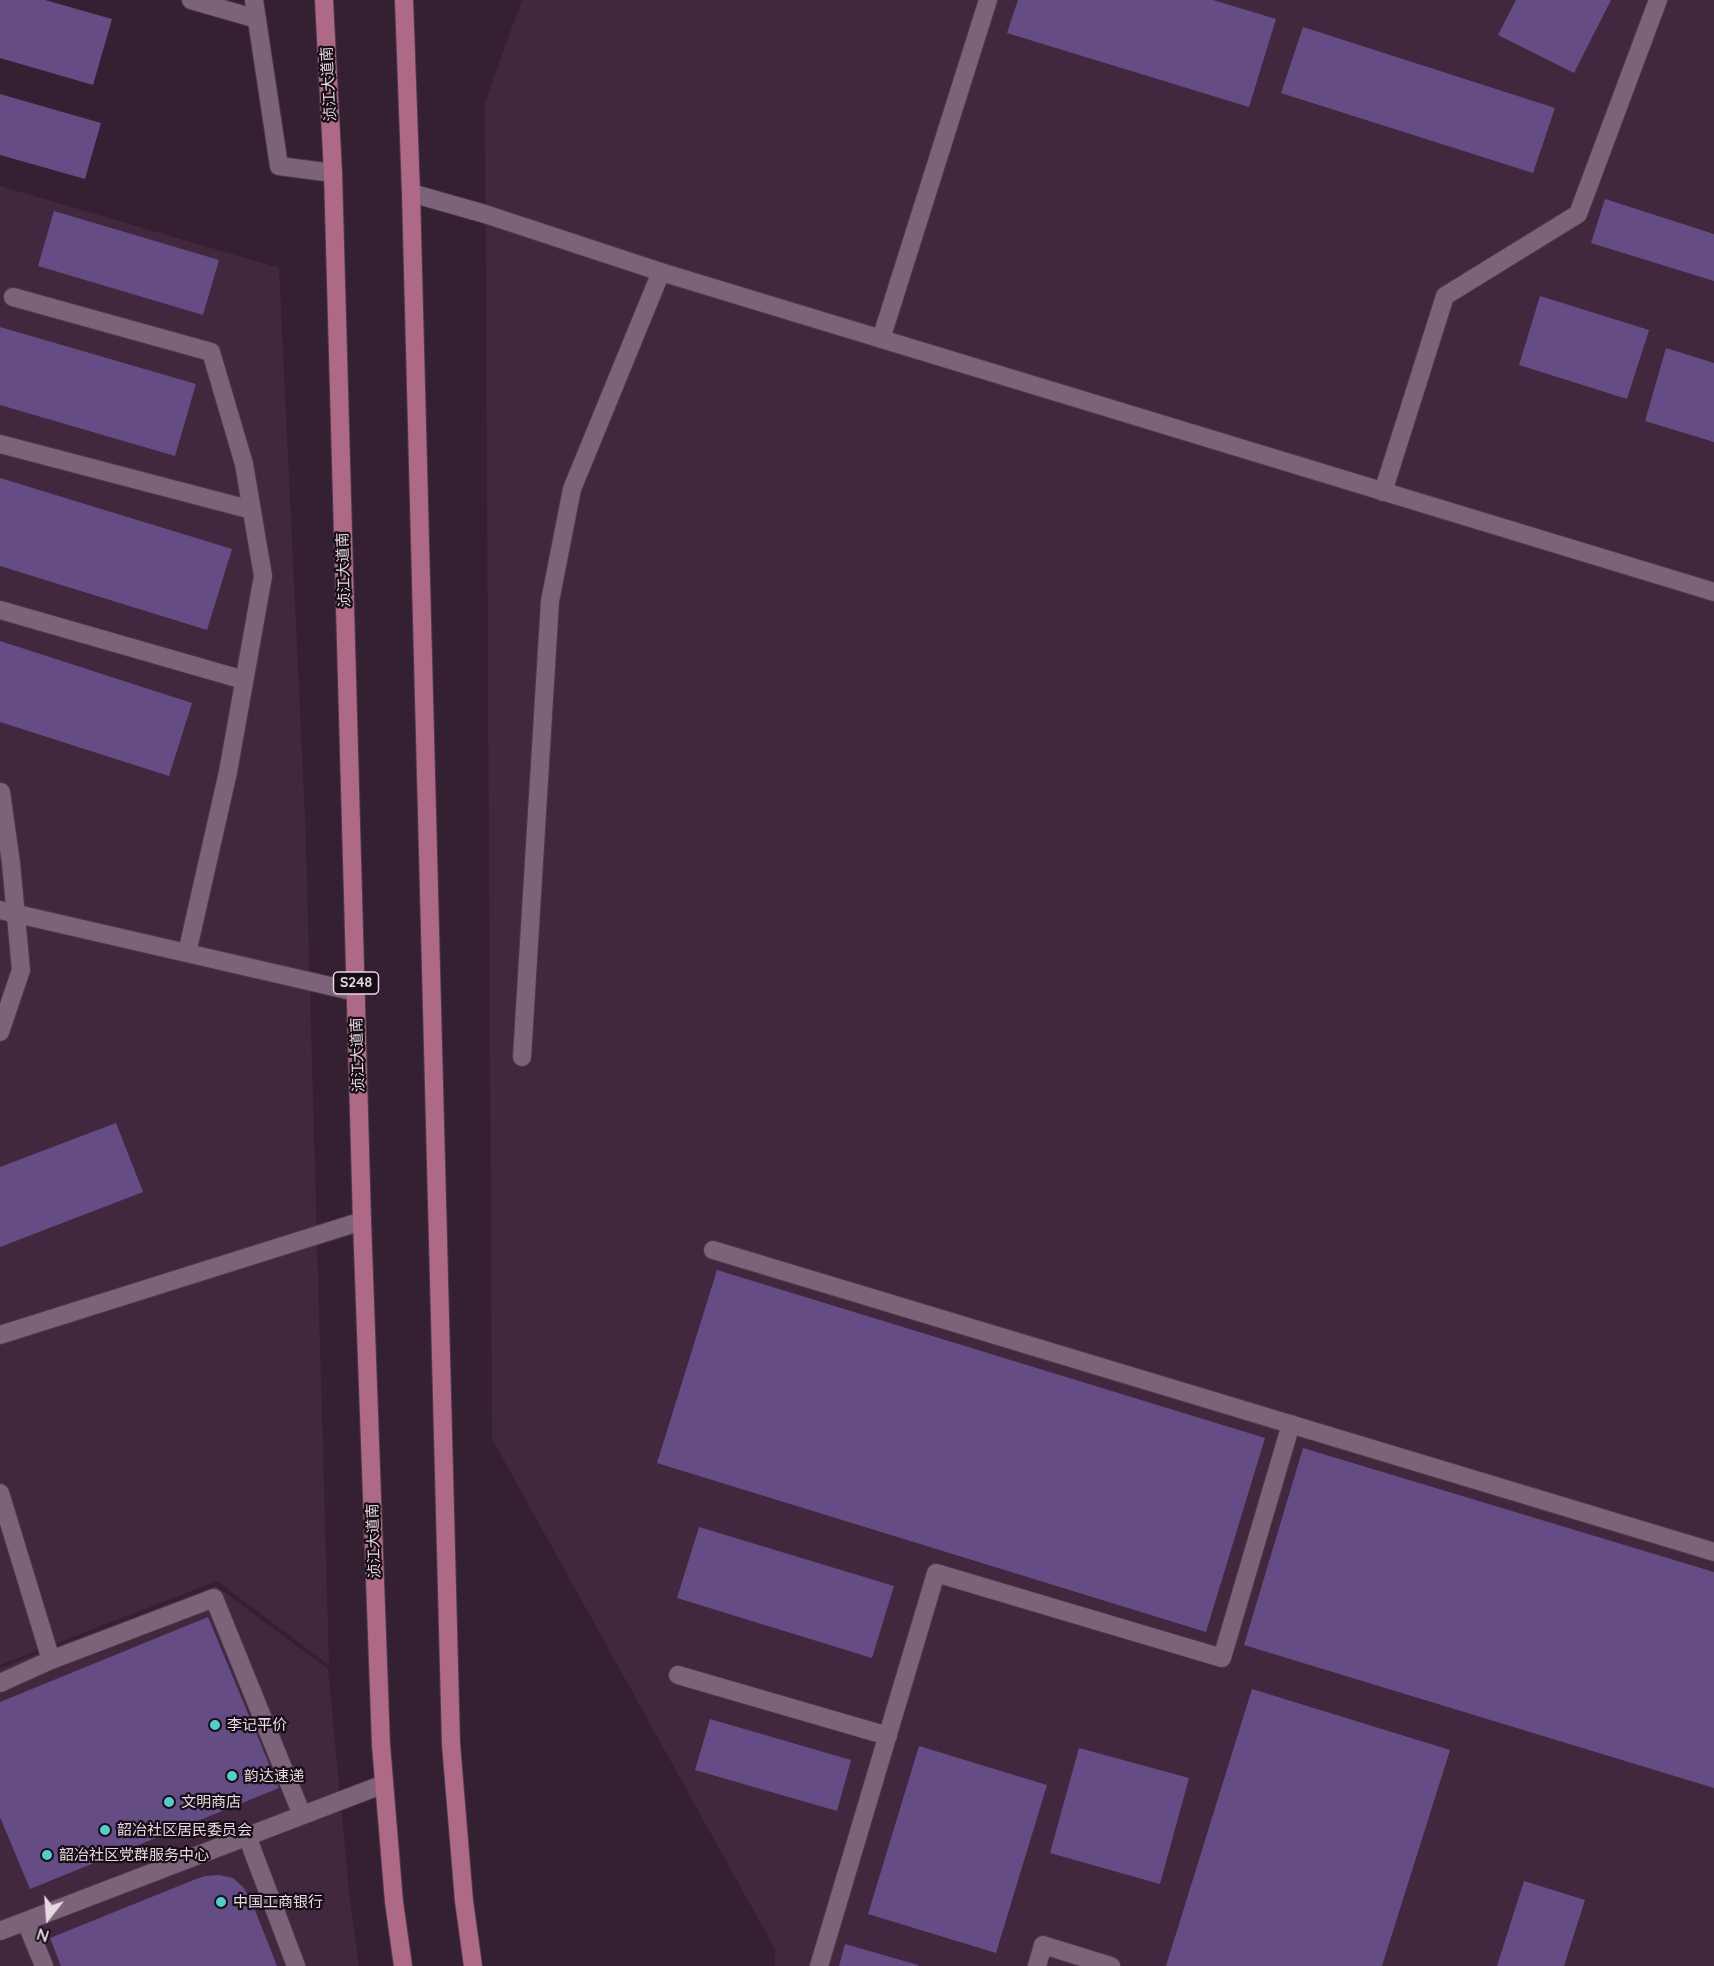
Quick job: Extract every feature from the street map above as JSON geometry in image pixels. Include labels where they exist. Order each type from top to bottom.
[{"type":"main road","name":"浈江大道南","points":[[324,0],[333,173],[362,1221],[384,1784],[394,1902],[403,1966]]},
{"type":"main road","points":[[404,0],[451,1744],[464,1901],[473,1966]]},
{"type":"street","points":[[191,0],[256,19]]},
{"type":"street","points":[[254,0],[279,166],[333,173]]},
{"type":"street","points":[[881,339],[988,0]]},
{"type":"street","points":[[1383,492],[1445,296],[1578,214],[1658,0]]},
{"type":"street","points":[[411,193],[485,214],[661,272],[1714,592]]},
{"type":"street","points":[[522,1056],[550,601],[572,489],[661,272]]},
{"type":"street","points":[[13,297],[211,352],[244,464],[263,576],[228,772],[187,953]]},
{"type":"street","points":[[0,444],[252,510]]},
{"type":"street","points":[[0,610],[244,680]]},
{"type":"street","points":[[0,1032],[21,970],[8,911],[11,863],[1,792]]},
{"type":"street","points":[[8,911],[356,992]]},
{"type":"street","points":[[0,1335],[362,1221]]},
{"type":"street","points":[[713,1250],[1714,1552]]},
{"type":"street","points":[[819,1966],[936,1573],[1222,1658],[1291,1424]]},
{"type":"street","points":[[0,1493],[51,1660]]},
{"type":"street","points":[[0,1683],[51,1660],[214,1598],[302,1815]]},
{"type":"street","points":[[678,1675],[888,1736]]},
{"type":"street","points":[[0,1931],[384,1784]]},
{"type":"street","points":[[247,1836],[296,1966]]},
{"type":"street","points":[[26,1922],[45,1966]]},
{"type":"street","points":[[1037,1966],[1043,1945],[1111,1966]]},
{"type":"shaded area","points":[[522,0],[1714,0],[1714,1966],[775,1966],[775,1949],[492,1439],[485,102]]},
{"type":"shaded area","points":[[0,186],[279,268],[305,816],[329,1665],[217,1581],[0,1665]]},
{"type":"shaded area","points":[[216,1586],[328,1669],[350,1901],[359,1966],[0,1966],[0,1668]]},
{"type":"building","points":[[0,0],[45,0],[112,19],[93,85],[0,58]]},
{"type":"building","points":[[1018,0],[1213,0],[1276,19],[1249,107],[1007,33]]},
{"type":"building","points":[[1516,0],[1611,0],[1574,73],[1498,35]]},
{"type":"building","points":[[1303,27],[1555,108],[1533,173],[1281,93]]},
{"type":"building","points":[[0,94],[101,123],[85,179],[0,155]]},
{"type":"building","points":[[1605,199],[1714,234],[1714,281],[1591,243]]},
{"type":"building","points":[[54,211],[219,260],[203,315],[38,266]]},
{"type":"building","points":[[1540,296],[1649,330],[1627,399],[1519,365]]},
{"type":"building","points":[[0,327],[196,384],[175,456],[0,405]]},
{"type":"building","points":[[1666,348],[1714,363],[1714,442],[1645,421]]},
{"type":"building","points":[[0,478],[232,549],[207,630],[0,566]]},
{"type":"building","points":[[0,641],[192,703],[169,776],[0,722]]},
{"type":"building","points":[[116,1123],[143,1192],[0,1247],[0,1167]]},
{"type":"building","points":[[717,1270],[1265,1438],[1206,1632],[657,1463]]},
{"type":"building","points":[[1303,1448],[1714,1572],[1714,1788],[1244,1645]]},
{"type":"building","points":[[699,1527],[894,1586],[872,1658],[677,1598]]},
{"type":"building","points":[[208,1617],[279,1788],[30,1889],[0,1817],[0,1702]]},
{"type":"building","points":[[1252,1689],[1450,1750],[1382,1966],[1166,1966]]},
{"type":"building","points":[[710,1719],[851,1760],[837,1811],[695,1770]]},
{"type":"building","points":[[919,1746],[1047,1785],[996,1953],[868,1914]]},
{"type":"building","points":[[1079,1748],[1189,1778],[1160,1884],[1050,1853]]},
{"type":"building","points":[[219,1875],[233,1878],[243,1887],[251,1900],[277,1966],[61,1966],[50,1938],[191,1881],[205,1876]]},
{"type":"building","points":[[1524,1881],[1585,1900],[1564,1966],[1497,1966]]},
{"type":"building","points":[[845,1944],[918,1965],[918,1966],[839,1966]]},
{"type":"place","name":"李记平价","points":[[215,1725]]},
{"type":"place","name":"韵达速递","points":[[232,1776]]},
{"type":"place","name":"文明商店","points":[[169,1802]]},
{"type":"place","name":"韶冶社区居民委员会","points":[[105,1830]]},
{"type":"place","name":"韶冶社区党群服务中心","points":[[47,1855]]},
{"type":"place","name":"中国工商银行","points":[[221,1902]]}]
